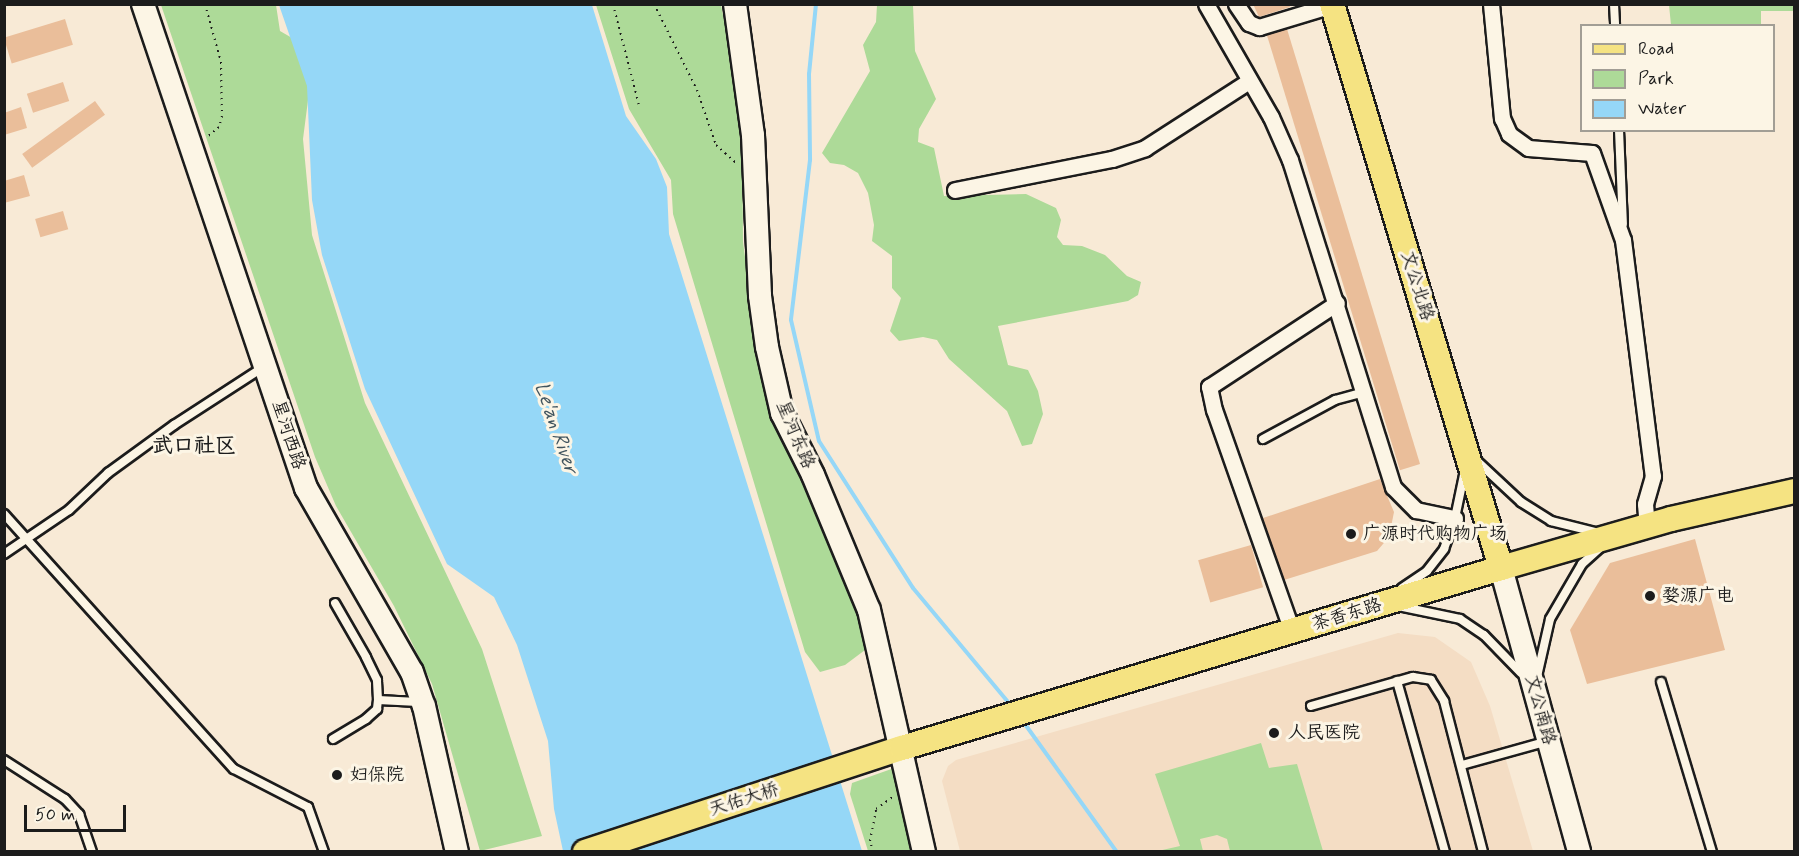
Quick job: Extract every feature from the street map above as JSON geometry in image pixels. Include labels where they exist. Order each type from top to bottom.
[{"type":"main road","name":"文公北路","points":[[1332,5],[1501,568]]},
{"type":"main road","name":"茶香东路","points":[[902,748],[1647,526],[1793,496]]},
{"type":"main road","name":"天佑大桥","points":[[585,852],[902,748]]},
{"type":"street","name":"星河西路","points":[[143,4],[187,142],[266,365],[306,488],[409,665],[422,702],[457,852]]},
{"type":"street","name":"星河东路","points":[[735,4],[753,135],[760,296],[782,413],[813,475],[868,610],[902,748],[924,852]]},
{"type":"street","points":[[1206,4],[1290,160],[1337,303],[1387,469],[1399,496],[1416,510],[1455,518]]},
{"type":"street","points":[[1236,4],[1249,23],[1259,27],[1332,5]]},
{"type":"street","points":[[1491,4],[1502,118],[1509,134],[1528,148],[1592,153],[1623,240],[1653,476],[1645,504],[1647,526]]},
{"type":"street","points":[[955,190],[1112,159],[1145,148],[1249,81]]},
{"type":"street","points":[[1292,631],[1214,410],[1209,387],[1337,303]]},
{"type":"street","name":"文公南路","points":[[1501,568],[1579,852]]},
{"type":"lane","points":[[1614,4],[1615,24]]},
{"type":"lane","points":[[1619,132],[1623,240]]},
{"type":"lane","points":[[4,554],[69,510],[108,473],[266,365]]},
{"type":"lane","points":[[1263,439],[1335,400],[1364,392]]},
{"type":"lane","points":[[1380,604],[1427,571],[1443,549],[1455,518],[1466,449]]},
{"type":"lane","points":[[1466,449],[1521,502],[1551,521],[1616,535]]},
{"type":"lane","points":[[4,514],[183,710],[198,733],[234,769],[308,807],[324,852]]},
{"type":"lane","points":[[1535,691],[1540,651],[1550,619],[1582,564],[1616,535]]},
{"type":"lane","points":[[333,739],[366,719],[377,709],[378,700],[377,680],[335,603]]},
{"type":"lane","points":[[1380,604],[1428,609],[1460,619],[1510,659],[1535,691]]},
{"type":"lane","points":[[1311,706],[1413,677],[1431,680],[1444,701],[1483,852]]},
{"type":"lane","points":[[1397,681],[1445,852]]},
{"type":"lane","points":[[1661,682],[1712,852]]},
{"type":"lane","points":[[378,700],[422,702]]},
{"type":"lane","points":[[1462,765],[1549,741]]},
{"type":"lane","points":[[4,760],[65,799],[79,814],[92,852]]},
{"type":"path","points":[[187,142],[210,136],[219,127],[222,116],[221,62],[205,4]]},
{"type":"path","points":[[612,4],[639,105]]},
{"type":"path","points":[[654,4],[697,90],[716,145],[725,156],[755,172]]},
{"type":"path","points":[[873,852],[870,841],[876,809],[891,796],[911,792]]},
{"type":"shaded area","name":"人民医院","points":[[1398,633],[1435,637],[1471,662],[1490,706],[1533,851],[960,851],[942,781],[948,766],[956,760]]},
{"type":"green space","points":[[161,5],[276,5],[280,31],[299,42],[311,77],[303,139],[312,235],[365,403],[482,649],[542,836],[480,851],[432,684],[394,606],[336,506],[315,457]]},
{"type":"green space","points":[[596,5],[721,5],[742,110],[743,242],[754,324],[871,637],[865,650],[845,665],[820,672],[805,652],[673,214],[671,180],[629,109]]},
{"type":"green space","points":[[877,5],[913,5],[915,51],[936,99],[919,129],[918,142],[934,148],[944,196],[1026,194],[1056,208],[1061,220],[1057,237],[1063,245],[1082,246],[1105,255],[1127,276],[1141,282],[1138,295],[1128,301],[998,326],[1008,365],[1028,370],[1038,391],[1043,414],[1032,444],[1022,446],[1007,411],[949,359],[937,340],[923,337],[899,341],[890,331],[901,298],[892,288],[892,256],[872,241],[874,225],[868,193],[858,173],[844,165],[830,163],[822,153],[870,71],[863,45],[876,22]]},
{"type":"green space","points":[[1669,5],[1794,5],[1794,11],[1761,11],[1761,24],[1671,24]]},
{"type":"green space","points":[[1261,743],[1269,768],[1297,764],[1323,851],[1230,851],[1227,839],[1217,835],[1200,839],[1203,851],[1158,851],[1180,846],[1155,774]]},
{"type":"green space","points":[[897,767],[927,851],[868,851],[850,794],[852,783]]},
{"type":"water","name":"Le'an River","points":[[279,5],[592,5],[626,116],[656,159],[667,187],[669,234],[862,851],[563,851],[554,809],[548,741],[517,645],[494,597],[447,564],[365,389],[322,255],[312,200],[307,86]]},
{"type":"building","points":[[1253,4],[1289,4],[1290,7],[1259,17]]},
{"type":"building","points":[[65,19],[73,45],[12,64],[4,38]]},
{"type":"building","points":[[1287,29],[1420,464],[1400,470],[1267,35]]},
{"type":"building","points":[[63,82],[69,101],[33,113],[27,94]]},
{"type":"building","points":[[95,101],[105,115],[32,168],[22,154]]},
{"type":"building","points":[[21,107],[27,128],[4,135],[4,113]]},
{"type":"building","points":[[24,175],[30,196],[4,203],[4,181]]},
{"type":"building","points":[[63,211],[68,229],[40,237],[35,219]]},
{"type":"building","points":[[1380,479],[1394,512],[1389,537],[1377,551],[1284,580],[1263,518]]},
{"type":"building","name":"婺源广电","points":[[1695,539],[1725,650],[1587,684],[1570,630],[1610,563]]},
{"type":"building","points":[[1251,545],[1263,587],[1210,602],[1198,560]]},
{"type":"waterway","points":[[816,4],[809,74],[810,160],[791,320],[819,441],[913,588],[1012,707]]},
{"type":"waterway","points":[[1022,720],[1117,852]]},
{"type":"place","name":"广源时代购物广场","points":[[1351,534]]},
{"type":"place","name":"婺源广电","points":[[1650,596]]},
{"type":"place","name":"人民医院","points":[[1274,733]]},
{"type":"place","name":"妇保院","points":[[337,775]]},
{"type":"district","name":"武口社区","points":[[194,446]]}]
